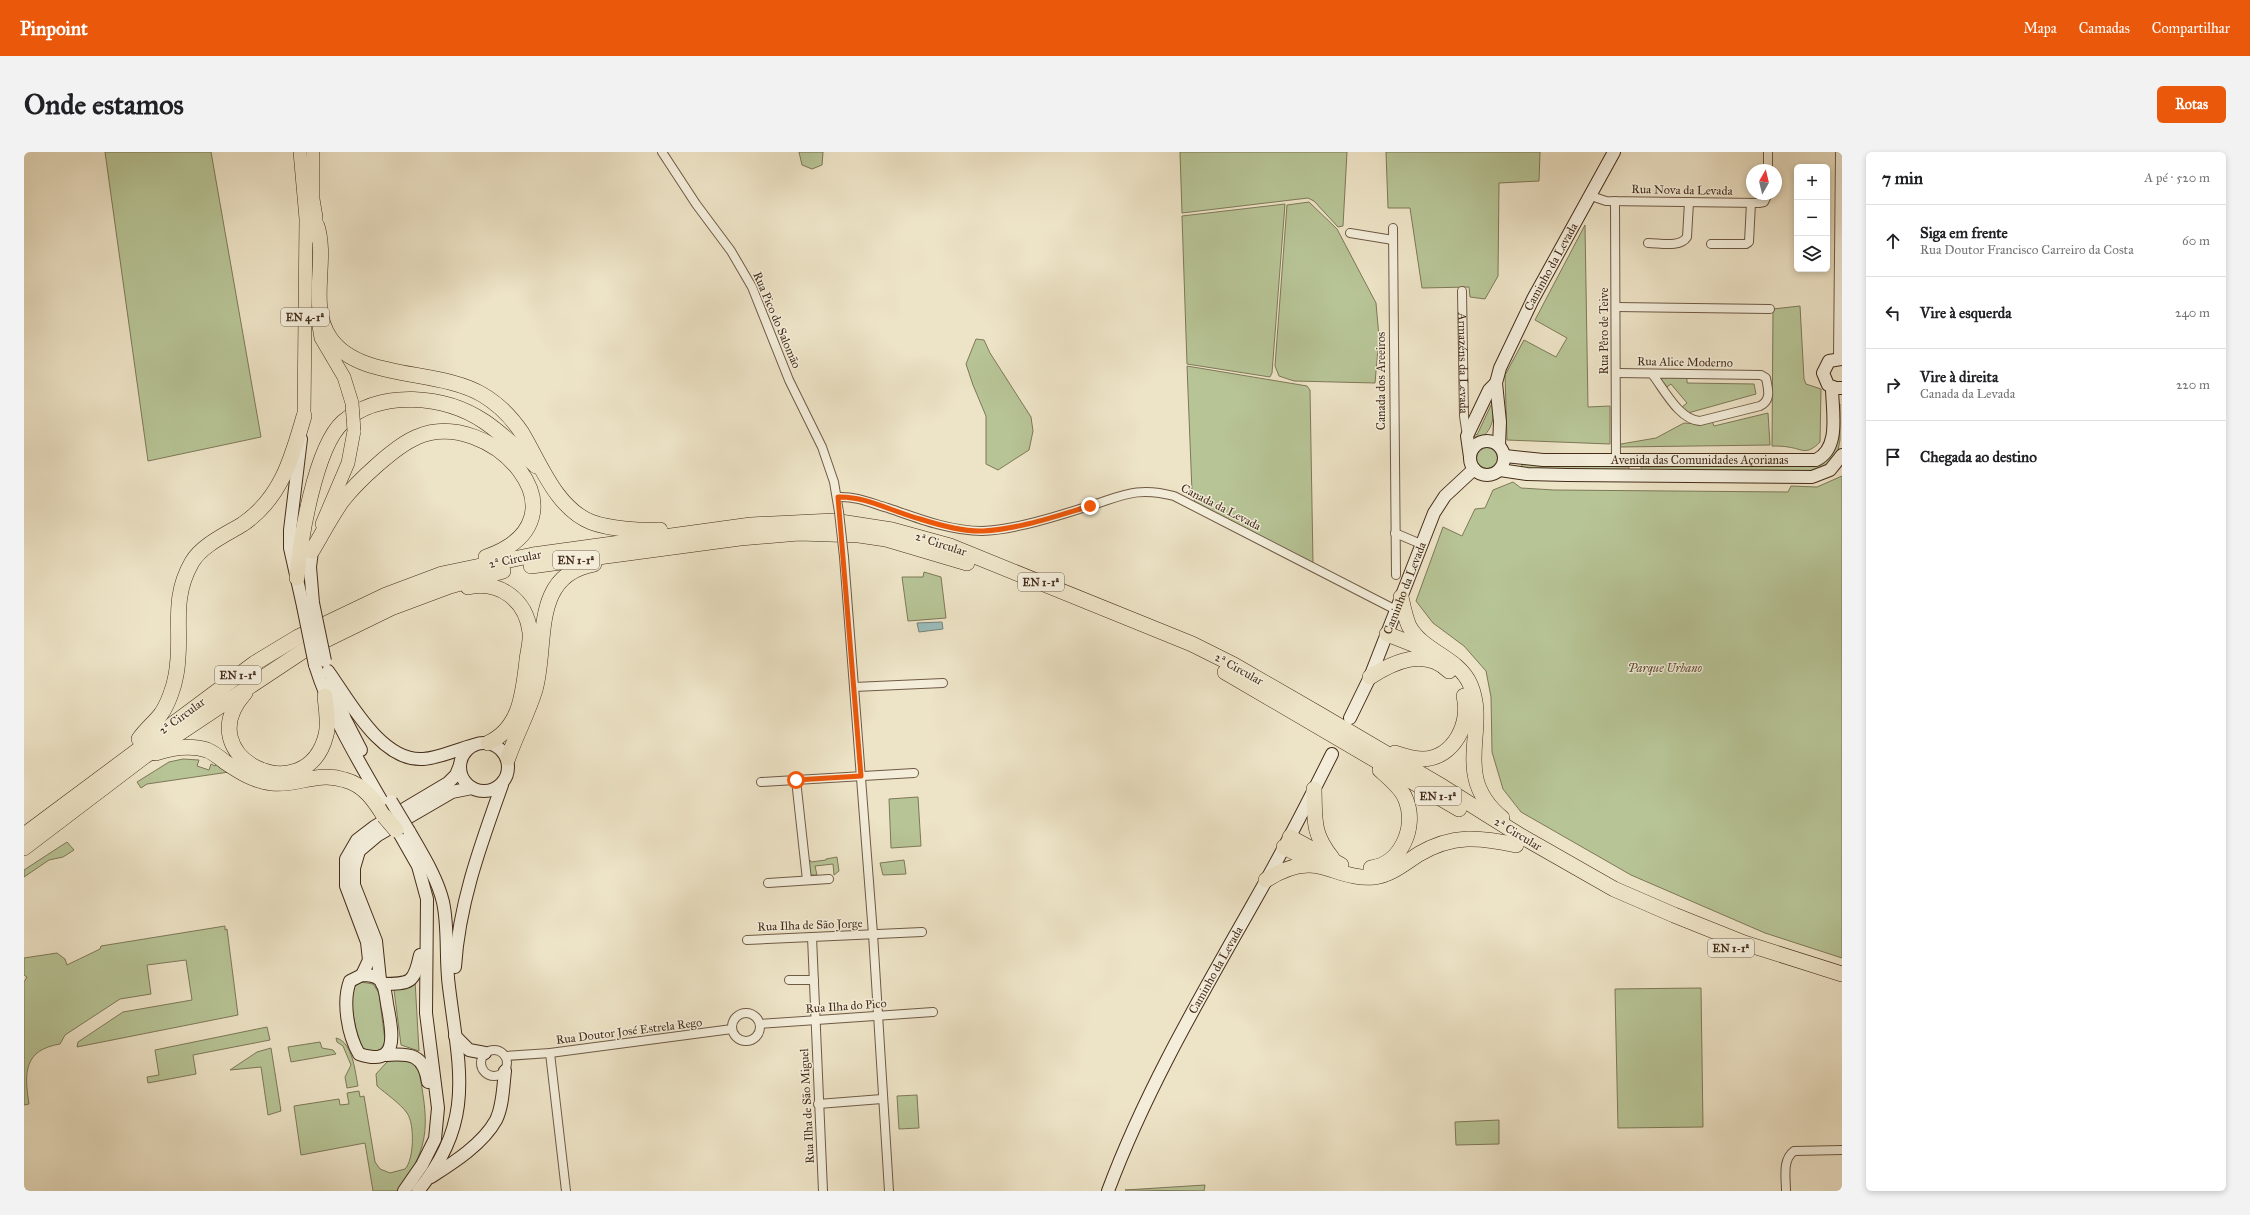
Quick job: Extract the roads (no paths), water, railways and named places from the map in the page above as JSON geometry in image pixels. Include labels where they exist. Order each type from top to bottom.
[{"type":"highway","points":[[313,221],[321,239],[320,309],[323,324],[330,338],[342,352],[364,364],[446,380],[483,395],[500,408],[521,431],[548,478],[566,505],[577,514],[601,525],[651,530],[730,527]]},
{"type":"highway","points":[[297,578],[304,524],[327,444],[343,423],[371,406],[386,400],[409,400],[456,408],[485,422],[548,478]]},
{"type":"highway","points":[[304,416],[293,454],[274,494],[258,513],[211,544],[193,560],[184,577],[178,602],[176,675],[162,712],[140,738],[140,753],[169,749],[192,748],[207,750],[240,772],[258,780],[274,784],[316,776],[346,780],[358,786],[386,808],[400,831]]},
{"type":"highway","points":[[312,551],[343,501],[390,453],[418,436],[444,431],[473,436],[498,449],[515,464],[530,484],[534,504],[526,532],[505,550],[442,574]]},
{"type":"highway","name":"2ª Circular","points":[[24,848],[140,753],[255,663],[298,637],[386,595],[442,574],[533,555],[730,527],[834,521],[892,530],[950,546],[1192,644],[1234,665],[1361,746]]},
{"type":"highway","name":"2ª Circular","points":[[24,836],[140,753],[302,651],[355,624],[415,599],[487,575],[536,565],[799,533],[852,534],[886,539],[959,560],[1188,653],[1230,674],[1361,746],[1443,786],[1519,840],[1622,904],[1743,952],[1842,985]]},
{"type":"highway","points":[[508,758],[536,689],[544,618],[548,602],[554,589],[562,580],[570,573],[585,566],[703,548],[717,542]]},
{"type":"highway","points":[[415,599],[472,586],[485,585],[499,588],[518,600],[524,610],[530,633],[531,644],[520,706],[511,724],[503,735],[481,744]]},
{"type":"highway","points":[[1361,746],[1424,759],[1446,750],[1457,740],[1466,715],[1465,700],[1456,677],[1410,627],[1399,603]]},
{"type":"highway","points":[[1385,639],[1439,658],[1463,672],[1470,684],[1475,698],[1476,717],[1473,764],[1478,785],[1486,800],[1519,840]]},
{"type":"highway","points":[[1370,677],[1396,662],[1407,659],[1439,658]]},
{"type":"highway","points":[[268,673],[236,703],[230,724],[234,745],[239,755],[249,764],[264,772],[283,774],[308,764],[315,757],[321,748],[326,734],[325,696]]},
{"type":"highway","points":[[1266,880],[1293,866],[1329,865],[1359,869],[1382,865],[1392,859],[1399,851],[1408,834],[1409,810],[1406,799],[1398,787],[1361,746]]},
{"type":"highway","points":[[1314,789],[1315,831],[1329,865]]},
{"type":"highway","points":[[1287,842],[1329,865],[1337,873],[1359,878],[1375,877],[1394,870],[1441,843],[1461,838],[1519,840]]},
{"type":"highway","name":"2ª Circular","points":[[1519,840],[1641,902],[1744,943],[1842,974]]},
{"type":"main road","points":[[300,152],[313,221]]},
{"type":"main road","name":"EN 4-1ª","points":[[308,152],[318,324],[322,338],[344,377],[352,403],[354,431],[348,463],[324,518],[312,551]]},
{"type":"main road","points":[[313,152],[313,221]]},
{"type":"main road","name":"EN 4-1ª","points":[[304,416],[313,221],[318,152]]},
{"type":"street","name":"Rua Pico do Salomão","points":[[662,152],[696,204],[731,251],[752,287],[790,380],[822,447],[838,497],[873,934],[882,1099],[889,1191]]},
{"type":"street","points":[[1768,152],[1768,164]]},
{"type":"street","points":[[1840,152],[1840,359]]},
{"type":"street","name":"Caminho da Levada","points":[[1502,450],[1496,383],[1503,362],[1533,299],[1614,153]]},
{"type":"street","name":"Rua Nova da Levada","points":[[1591,196],[1606,201],[1751,203],[1764,202],[1765,200]]},
{"type":"street","name":"Rua Pêro de Teive","points":[[1615,201],[1617,373],[1616,461]]},
{"type":"street","points":[[1648,243],[1684,242],[1687,238],[1690,202]]},
{"type":"street","points":[[1711,244],[1746,244],[1749,242],[1751,203]]},
{"type":"street","name":"Canada dos Areeiros","points":[[1393,228],[1396,575]]},
{"type":"street","points":[[1350,233],[1393,240]]},
{"type":"street","name":"Armazéns da Levada","points":[[1462,291],[1464,416],[1472,464]]},
{"type":"street","points":[[1616,307],[1770,309]]},
{"type":"street","name":"Avenida das Comunidades Açorianas","points":[[1482,442],[1502,450],[1543,460],[1816,460],[1829,450],[1832,441],[1837,387],[1825,382],[1823,373],[1826,364],[1840,359]]},
{"type":"street","name":"Rua Alice Moderno","points":[[1617,373],[1754,374],[1766,378],[1769,398],[1765,404],[1700,420],[1692,420],[1684,415],[1652,374]]},
{"type":"street","name":"Caminho da Levada","points":[[1467,436],[1489,390],[1496,383]]},
{"type":"street","name":"Caminho da Levada","points":[[1350,718],[1370,677],[1421,544],[1441,501],[1472,464],[1470,453],[1492,431],[1498,411]]},
{"type":"street","name":"EN 4-1ª","points":[[304,416],[290,530],[290,548],[297,578],[308,604],[323,666],[386,808]]},
{"type":"street","points":[[1467,436],[1482,442]]},
{"type":"street","points":[[1500,470],[1502,450]]},
{"type":"street","name":"Avenida das Comunidades Açorianas","points":[[1472,464],[1487,475],[1500,470],[1527,474],[1567,475],[1812,477],[1830,470],[1842,455]]},
{"type":"street","name":"Canada da Levada","points":[[838,497],[852,496],[920,520],[968,530],[983,531],[1047,518],[1119,494],[1134,492],[1164,494],[1174,496],[1399,603]]},
{"type":"street","points":[[1395,533],[1421,544]]},
{"type":"street","name":"EN 4-1ª","points":[[308,604],[312,551]]},
{"type":"street","points":[[323,666],[366,724],[394,752],[413,759],[424,759],[481,744],[501,750],[508,758],[508,773],[502,785],[472,868],[461,918],[455,964],[452,1011]]},
{"type":"street","name":"EN 4-1ª","points":[[323,666],[325,696],[337,724],[386,808]]},
{"type":"street","points":[[854,687],[943,683]]},
{"type":"street","points":[[362,975],[369,960],[368,942],[346,886],[345,877],[346,859],[352,847],[374,827],[448,783],[456,775],[464,754],[481,744]]},
{"type":"street","name":"Caminho da Levada","points":[[1108,1191],[1149,1093],[1224,953],[1287,842],[1332,754]]},
{"type":"street","points":[[460,765],[463,778],[472,788]]},
{"type":"street","points":[[760,782],[914,773]]},
{"type":"street","points":[[796,780],[807,880]]},
{"type":"street","points":[[386,1055],[391,1047],[392,1032],[381,982],[376,941],[354,884],[354,868],[357,856],[363,846],[378,834],[452,792],[472,788],[484,791],[491,790],[502,785]]},
{"type":"street","points":[[400,831],[430,868],[443,902],[452,1011],[459,1072],[459,1106],[450,1142],[428,1179],[418,1191]]},
{"type":"street","points":[[400,831],[418,866],[424,882],[427,926],[426,1013],[438,1108],[435,1139],[422,1165],[404,1191]]},
{"type":"street","points":[[768,883],[829,878]]},
{"type":"street","points":[[427,926],[422,929],[416,973],[411,980],[401,984],[381,982],[369,975],[362,975],[350,981],[347,989],[349,1023],[353,1042],[359,1054],[375,1058],[386,1055],[410,1055],[422,1064],[429,1085],[435,1139]]},
{"type":"street","name":"Rua Ilha de São Jorge","points":[[748,940],[922,932]]},
{"type":"street","name":"Rua Ilha de São Miguel","points":[[812,937],[818,1104],[823,1191]]},
{"type":"street","points":[[789,980],[814,980]]},
{"type":"street","name":"Rua Ilha do Pico","points":[[760,1024],[933,1012]]},
{"type":"street","points":[[746,1013],[757,1018],[760,1024],[757,1037],[749,1041],[740,1040],[732,1029],[737,1016],[746,1013]]},
{"type":"street","name":"Rua Doutor José Estrela Rego","points":[[506,1056],[550,1053],[732,1029]]},
{"type":"street","points":[[428,1179],[445,1168],[477,1143],[491,1128],[500,1110],[506,1069],[506,1056],[499,1050],[494,1049],[485,1053],[469,1050],[455,1036]]},
{"type":"street","points":[[485,1053],[481,1063],[485,1073],[496,1076],[506,1069]]},
{"type":"street","points":[[550,1053],[566,1191]]},
{"type":"street","name":"Rua Doutor José Estrela Rego","points":[[506,1069],[529,1055]]},
{"type":"street","points":[[818,1104],[882,1099]]},
{"type":"street","points":[[1786,1191],[1786,1163],[1789,1155],[1794,1151],[1842,1150]]},
{"type":"water","points":[[942,622],[943,629],[919,632],[917,623]]},
{"type":"park label","name":"Parque Urbano","points":[[1665,668]]}]
